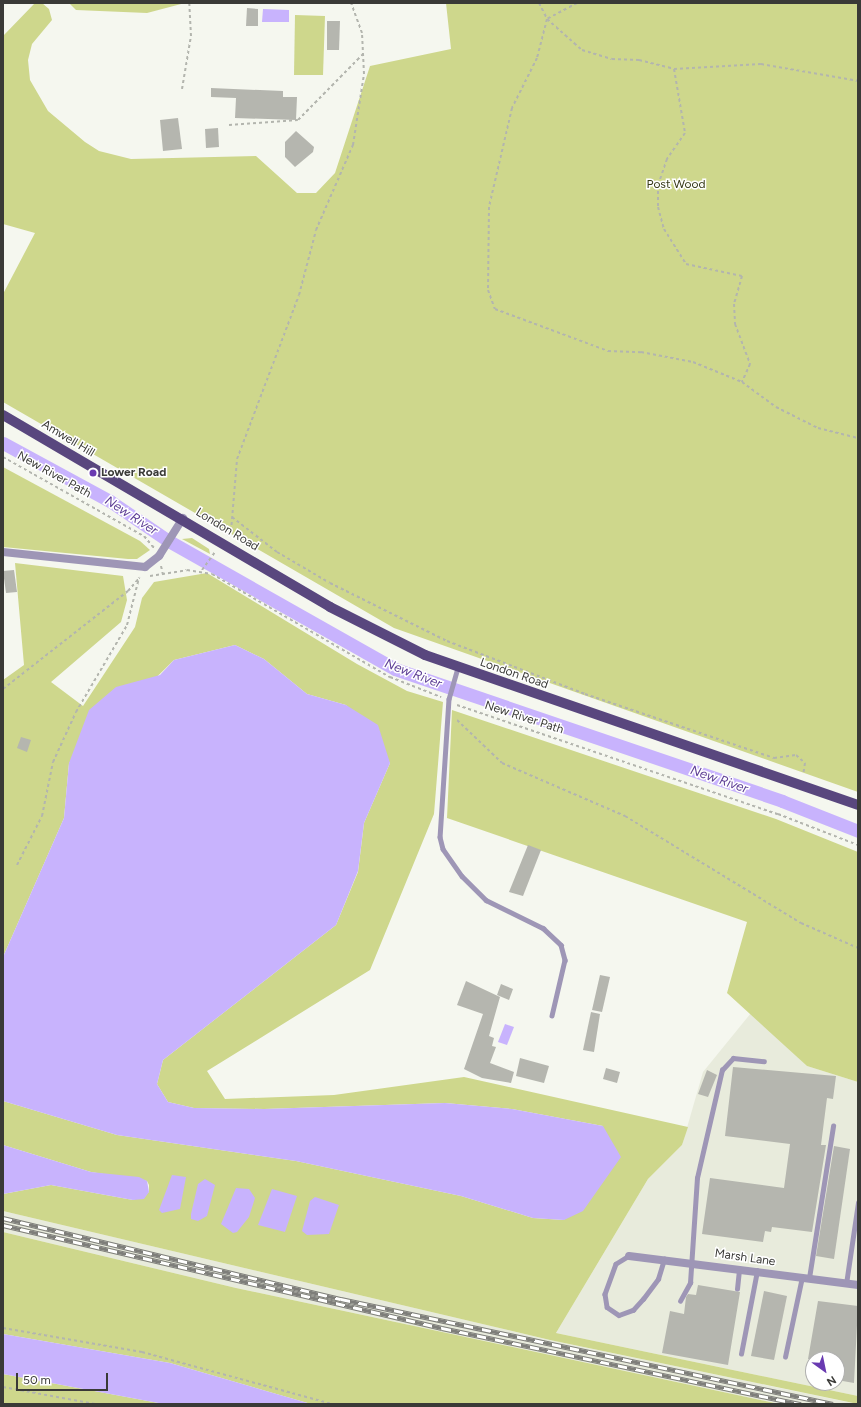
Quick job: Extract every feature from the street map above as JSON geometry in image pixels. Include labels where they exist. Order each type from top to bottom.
[{"type":"main road","name":"Amwell Hill","points":[[3,415],[183,518]]},
{"type":"main road","name":"London Road","points":[[183,518],[330,607],[458,668],[858,805]]},
{"type":"street","points":[[3,552],[141,568],[154,562],[165,548],[183,518]]},
{"type":"street","name":"Marsh Lane","points":[[629,1256],[692,1262],[858,1286]]},
{"type":"lane","points":[[458,668],[449,697],[440,837],[443,849],[462,876],[486,900],[543,928],[561,946],[565,960],[552,1016]]},
{"type":"lane","points":[[680,1301],[690,1283],[697,1178],[722,1070],[733,1058],[764,1061]]},
{"type":"lane","points":[[785,1357],[806,1278],[832,1126]]},
{"type":"lane","points":[[846,1284],[858,1203]]},
{"type":"lane","points":[[629,1256],[616,1264],[605,1294],[607,1307],[619,1315],[633,1310],[643,1299],[658,1279],[664,1259]]},
{"type":"lane","points":[[737,1289],[739,1269]]},
{"type":"lane","points":[[741,1354],[757,1271]]},
{"type":"path","points":[[182,89],[191,36],[189,3]]},
{"type":"path","points":[[221,542],[231,531],[237,459],[299,295],[316,230],[353,145],[364,74],[362,33],[351,3]]},
{"type":"path","points":[[539,3],[547,19],[582,50],[612,59],[639,60],[674,69],[761,64],[858,81]]},
{"type":"path","points":[[577,3],[547,19],[537,58],[512,108],[489,207],[488,290],[496,309],[608,351],[641,352],[693,362],[742,382],[776,407],[818,428],[858,438]]},
{"type":"path","points":[[229,125],[298,120],[363,54]]},
{"type":"path","points":[[674,69],[685,133],[668,159],[660,178],[658,207],[664,229],[686,264],[742,276],[734,304],[735,324],[750,364],[742,382]]},
{"type":"path","name":"New River Path","points":[[3,457],[144,536],[155,549]]},
{"type":"path","points":[[232,517],[277,552],[330,583],[447,641],[585,694],[774,758],[796,755],[806,763],[799,785]]},
{"type":"path","points":[[163,575],[202,570],[212,556]]},
{"type":"path","name":"New River Path","points":[[202,570],[390,677],[449,697],[455,703],[778,814],[858,845]]},
{"type":"path","points":[[3,689],[128,591],[139,577],[127,625],[76,712],[53,762],[42,816],[17,865]]},
{"type":"path","points":[[455,703],[455,712],[459,724],[502,763],[625,816],[801,923],[858,948]]},
{"type":"path","points":[[3,1328],[142,1352],[332,1404]]},
{"type":"path","points":[[3,1387],[96,1404]]},
{"type":"shaded area","points":[[263,9],[289,10],[289,22],[262,22]]},
{"type":"shaded area","points":[[235,645],[264,659],[307,694],[346,705],[378,725],[390,763],[364,823],[358,871],[336,925],[163,1060],[157,1084],[168,1102],[194,1108],[264,1109],[445,1103],[512,1109],[603,1126],[621,1157],[583,1211],[564,1220],[533,1218],[461,1196],[296,1161],[117,1135],[3,1101],[3,957],[64,818],[69,763],[89,710],[116,687],[160,675],[174,660]]},
{"type":"shaded area","points":[[751,1013],[807,1066],[858,1082],[858,1396],[834,1391],[845,1391],[845,1351],[805,1351],[805,1385],[556,1333],[648,1179],[682,1145],[703,1072]]},
{"type":"shaded area","points":[[505,1024],[514,1027],[507,1045],[498,1042]]},
{"type":"shaded area","points":[[3,1145],[91,1172],[139,1177],[147,1181],[149,1192],[144,1199],[133,1200],[51,1185],[3,1194]]},
{"type":"shaded area","points":[[172,1175],[186,1177],[180,1209],[162,1213],[159,1210]]},
{"type":"shaded area","points":[[205,1179],[215,1185],[207,1216],[198,1221],[191,1219],[191,1214],[198,1184]]},
{"type":"shaded area","points":[[236,1188],[249,1189],[255,1198],[249,1217],[237,1232],[233,1233],[221,1224]]},
{"type":"shaded area","points":[[272,1189],[297,1196],[285,1232],[258,1225]]},
{"type":"shaded area","points":[[315,1197],[339,1205],[329,1234],[307,1235],[302,1231],[310,1201]]},
{"type":"shaded area","points":[[3,1211],[550,1340],[857,1404],[779,1404],[236,1288],[3,1232]]},
{"type":"shaded area","points":[[3,1334],[170,1363],[311,1404],[164,1404],[3,1374]]},
{"type":"green space","name":"Post Wood","points":[[35,3],[42,3],[49,9],[52,20],[32,44],[28,60],[30,80],[48,111],[85,142],[99,151],[131,159],[256,156],[297,193],[316,193],[335,173],[370,66],[451,49],[446,3],[858,3],[858,792],[394,628],[3,402],[3,294],[35,233],[3,224],[3,36]]},
{"type":"green space","points":[[69,3],[185,3],[147,13],[76,10]]},
{"type":"green space","points":[[295,15],[325,16],[323,75],[294,75]]},
{"type":"green space","points":[[3,467],[140,541],[150,550],[137,559],[128,559],[3,547]]},
{"type":"green space","points":[[192,538],[209,549],[210,554],[182,539]]},
{"type":"green space","points":[[15,563],[123,576],[127,600],[121,622],[51,682],[83,706],[135,627],[142,598],[154,582],[207,573],[357,664],[407,691],[443,702],[434,814],[370,970],[207,1071],[225,1099],[334,1095],[464,1077],[688,1127],[682,1145],[648,1179],[556,1333],[805,1385],[805,1391],[834,1391],[858,1396],[858,1404],[550,1340],[3,1211],[3,1194],[51,1185],[133,1200],[149,1192],[149,1185],[147,1181],[91,1172],[3,1145],[3,1101],[117,1135],[296,1161],[461,1196],[533,1218],[564,1220],[603,1126],[512,1109],[445,1103],[264,1109],[194,1108],[168,1102],[157,1084],[163,1060],[336,925],[358,872],[364,823],[390,763],[346,705],[307,694],[264,659],[235,645],[174,660],[69,763],[64,818],[3,957],[3,680],[24,665]]},
{"type":"green space","points":[[452,710],[776,819],[858,852],[858,1082],[807,1066],[727,993],[747,922],[447,818]]},
{"type":"green space","points":[[3,1232],[236,1288],[779,1404],[311,1404],[170,1363],[3,1334]]},
{"type":"green space","points":[[3,1374],[164,1404],[3,1404]]},
{"type":"building","points":[[247,8],[258,9],[258,26],[246,26]]},
{"type":"building","points":[[327,21],[340,21],[339,50],[327,50]]},
{"type":"building","points":[[211,88],[283,91],[283,97],[297,97],[296,120],[235,118],[236,98],[211,97]]},
{"type":"building","points":[[178,118],[182,149],[163,151],[160,120]]},
{"type":"building","points":[[218,128],[219,147],[206,148],[205,129]]},
{"type":"building","points":[[296,131],[314,147],[313,152],[295,167],[285,157],[285,142]]},
{"type":"building","points":[[14,570],[17,592],[6,593],[3,571]]},
{"type":"building","points":[[21,737],[31,740],[27,752],[17,748]]},
{"type":"building","points":[[528,845],[541,850],[523,896],[509,892]]},
{"type":"building","points":[[600,975],[610,977],[602,1012],[592,1010]]},
{"type":"building","points":[[466,981],[500,997],[489,1036],[494,1038],[492,1046],[496,1047],[490,1063],[514,1072],[511,1083],[482,1078],[464,1069],[483,1014],[457,1005]]},
{"type":"building","points":[[501,984],[513,989],[509,1000],[497,995]]},
{"type":"building","points":[[591,1012],[600,1014],[594,1052],[583,1050]]},
{"type":"building","points":[[520,1058],[549,1066],[544,1083],[516,1076]]},
{"type":"building","points":[[733,1067],[836,1076],[833,1099],[827,1098],[821,1145],[826,1145],[812,1232],[772,1227],[771,1232],[765,1231],[763,1242],[702,1234],[710,1178],[784,1188],[790,1144],[725,1136]]},
{"type":"building","points":[[606,1068],[620,1072],[617,1083],[603,1079]]},
{"type":"building","points":[[707,1070],[717,1075],[708,1097],[698,1094]]},
{"type":"building","points":[[834,1146],[850,1149],[834,1259],[816,1256]]},
{"type":"building","points":[[698,1285],[740,1292],[728,1365],[662,1353],[670,1311],[684,1314],[686,1297],[688,1294],[696,1295]]},
{"type":"building","points":[[764,1291],[787,1296],[774,1360],[751,1356]]},
{"type":"building","points":[[818,1301],[858,1306],[854,1383],[845,1381],[845,1351],[809,1351]]},
{"type":"waterway","name":"New River","points":[[3,443],[110,501],[167,540],[395,669],[782,801],[858,831]]},
{"type":"railway","points":[[3,1218],[341,1299],[833,1404]]},
{"type":"railway","points":[[3,1225],[442,1328],[801,1404]]},
{"type":"place","name":"Lower Road","points":[[93,473]]}]
